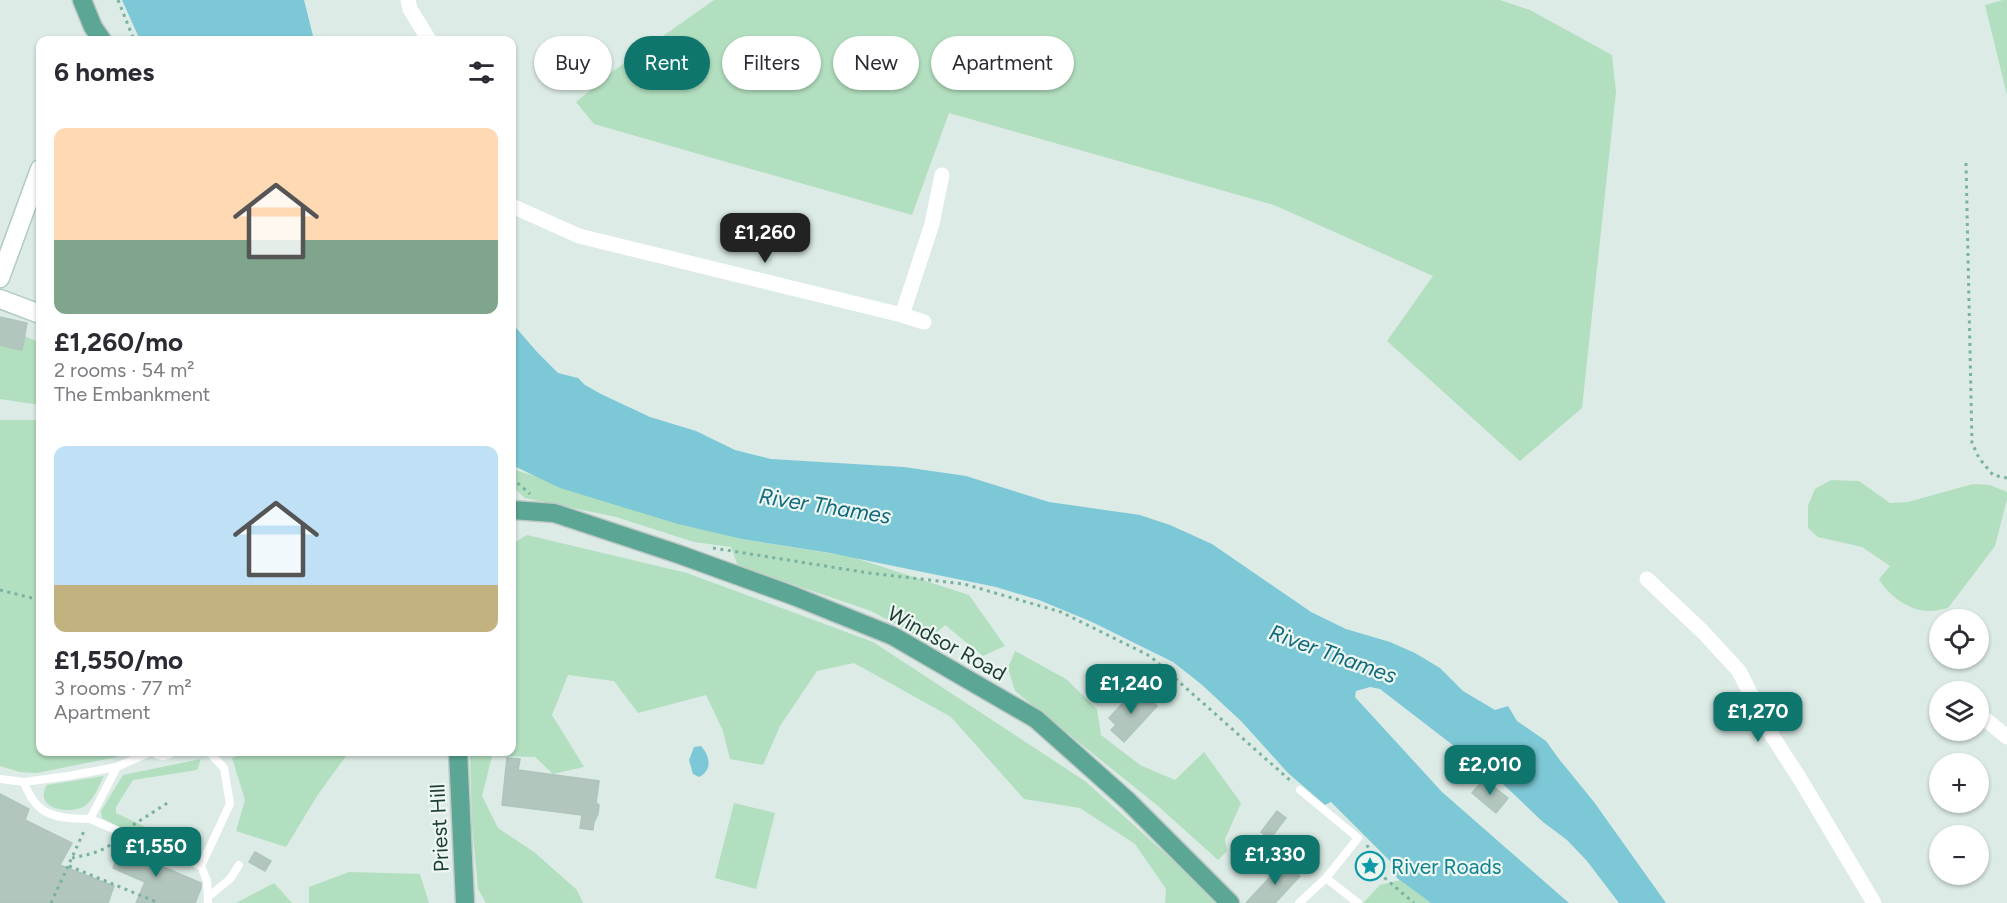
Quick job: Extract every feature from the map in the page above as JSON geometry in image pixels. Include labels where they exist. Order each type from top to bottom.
[{"type":"main road","points":[[82,0],[95,36]]},
{"type":"main road","points":[[0,278],[32,202],[36,186]]},
{"type":"main road","points":[[0,299],[36,312]]},
{"type":"main road","name":"Windsor Road","points":[[516,510],[554,513],[678,554],[794,596],[893,636],[1036,719],[1128,801],[1230,903]]},
{"type":"main road","name":"Priest Hill","points":[[458,756],[465,903]]},
{"type":"street","points":[[408,0],[410,9],[427,36]]},
{"type":"street","points":[[902,315],[932,224],[942,176]]},
{"type":"street","points":[[516,208],[579,236],[924,322]]},
{"type":"street","points":[[1647,579],[1703,632],[1738,671],[1771,734],[1874,903]]},
{"type":"street","points":[[1989,722],[2007,737]]},
{"type":"lane","points":[[0,779],[24,782],[117,767],[142,756]]},
{"type":"lane","points":[[201,866],[230,804],[224,768],[213,756]]},
{"type":"lane","points":[[90,819],[117,767]]},
{"type":"lane","points":[[24,782],[30,799],[43,812],[73,819],[90,819],[201,866],[207,881],[208,900]]},
{"type":"lane","points":[[1299,903],[1326,878],[1358,838],[1300,790]]},
{"type":"lane","points":[[208,900],[230,879],[239,865]]},
{"type":"lane","points":[[1326,878],[1358,903]]},
{"type":"path","points":[[118,0],[132,36]]},
{"type":"path","points":[[1966,163],[1972,443],[1979,458],[1994,476],[2007,478]]},
{"type":"path","points":[[516,482],[536,499]]},
{"type":"path","points":[[708,547],[869,573],[964,584],[1061,612],[1150,656],[1300,790]]},
{"type":"path","points":[[0,590],[36,599]]},
{"type":"path","points":[[72,858],[93,853],[110,845],[123,832],[169,802]]},
{"type":"path","points":[[51,903],[90,819]]},
{"type":"path","points":[[1358,838],[1368,845],[1375,867],[1380,874],[1414,903]]},
{"type":"path","points":[[69,866],[159,903]]},
{"type":"green space","points":[[714,0],[1500,0],[1530,10],[1612,55],[1616,92],[1582,408],[1520,461],[1387,341],[1433,276],[1274,205],[949,113],[912,215],[594,124],[576,102],[590,90],[612,90],[612,72],[624,64],[624,90],[710,90],[710,36],[663,36]]},
{"type":"green space","points":[[2007,0],[2007,95],[1985,5]]},
{"type":"green space","points":[[0,325],[36,341],[36,404],[0,399]]},
{"type":"green space","points":[[0,420],[36,420],[36,756],[118,756],[36,773],[20,772],[0,766]]},
{"type":"green space","points":[[516,470],[742,539],[852,557],[969,595],[1005,646],[983,656],[945,625],[927,641],[871,611],[738,566],[731,547],[694,542],[616,517],[525,498],[516,490]]},
{"type":"green space","points":[[1831,480],[1859,481],[1890,503],[1908,502],[1973,484],[1990,485],[2007,492],[2007,499],[1995,546],[1948,608],[1929,611],[1907,605],[1883,585],[1879,579],[1890,566],[1862,547],[1818,537],[1808,528],[1808,506],[1815,489]]},
{"type":"green space","points":[[527,535],[687,573],[873,642],[1085,781],[1220,903],[1165,903],[1166,889],[1135,844],[1080,808],[1024,799],[951,717],[854,663],[817,671],[780,726],[763,765],[730,759],[723,731],[706,695],[638,713],[614,681],[568,675],[552,715],[584,767],[553,774],[535,757],[492,756],[516,756],[516,542]]},
{"type":"green space","points":[[1015,651],[1066,679],[1097,709],[1101,735],[1140,765],[1175,780],[1204,752],[1241,803],[1225,839],[1227,851],[1218,860],[1158,806],[1015,691],[1008,668]]},
{"type":"green space","points":[[237,756],[346,756],[317,796],[286,847],[236,831],[245,800],[232,758]]},
{"type":"green space","points":[[470,756],[492,756],[482,796],[498,828],[534,852],[577,890],[583,903],[486,903],[478,889],[472,826]]},
{"type":"green space","points":[[201,759],[197,770],[133,780],[116,807],[116,813],[152,830],[145,841],[102,818],[101,811],[123,775]]},
{"type":"green space","points":[[104,776],[92,799],[79,808],[63,810],[49,805],[45,800],[44,793],[47,785]]},
{"type":"green space","points":[[734,803],[775,813],[756,889],[715,878]]},
{"type":"green space","points":[[349,872],[420,874],[429,903],[309,903],[309,887]]},
{"type":"green space","points":[[1400,880],[1431,903],[1363,903],[1380,885]]},
{"type":"green space","points":[[274,883],[292,903],[236,903]]},
{"type":"water","points":[[122,0],[304,0],[313,36],[138,36]]},
{"type":"water","name":"River Thames","points":[[516,328],[558,373],[578,378],[601,394],[650,417],[696,431],[735,450],[771,459],[904,467],[966,476],[1049,502],[1140,515],[1170,525],[1212,544],[1311,612],[1346,629],[1390,642],[1415,653],[1440,668],[1463,691],[1495,710],[1508,706],[1517,721],[1546,741],[1594,802],[1666,903],[1619,903],[1587,861],[1567,840],[1543,822],[1502,783],[1380,689],[1370,687],[1356,691],[1355,697],[1442,792],[1569,903],[1431,903],[1397,878],[1390,861],[1331,802],[1325,805],[1288,773],[1241,721],[1173,662],[1092,622],[1039,600],[996,587],[830,553],[742,539],[678,524],[560,488],[516,467]]},
{"type":"water","points":[[701,746],[709,763],[706,771],[699,777],[693,774],[689,760],[694,747]]},
{"type":"building","points":[[0,317],[27,323],[22,350],[0,345]]},
{"type":"building","points":[[1132,693],[1139,699],[1143,694],[1157,706],[1124,742],[1111,730],[1116,725],[1109,718]]},
{"type":"building","points":[[507,758],[520,759],[518,770],[599,781],[596,803],[599,805],[598,814],[593,830],[580,828],[582,815],[502,805]]},
{"type":"building","points":[[1484,779],[1508,798],[1496,813],[1472,793]]},
{"type":"building","points":[[0,794],[29,809],[25,820],[72,843],[60,865],[114,886],[108,903],[0,903]]},
{"type":"building","points":[[1277,811],[1286,818],[1270,839],[1261,832]]},
{"type":"building","points":[[124,840],[148,850],[145,859],[201,883],[195,903],[136,903],[145,882],[113,868]]},
{"type":"building","points":[[255,852],[271,861],[265,871],[249,862]]},
{"type":"building","points":[[1284,862],[1300,876],[1275,903],[1246,903]]},
{"type":"place","name":"River Roads","points":[[1370,866]]}]
